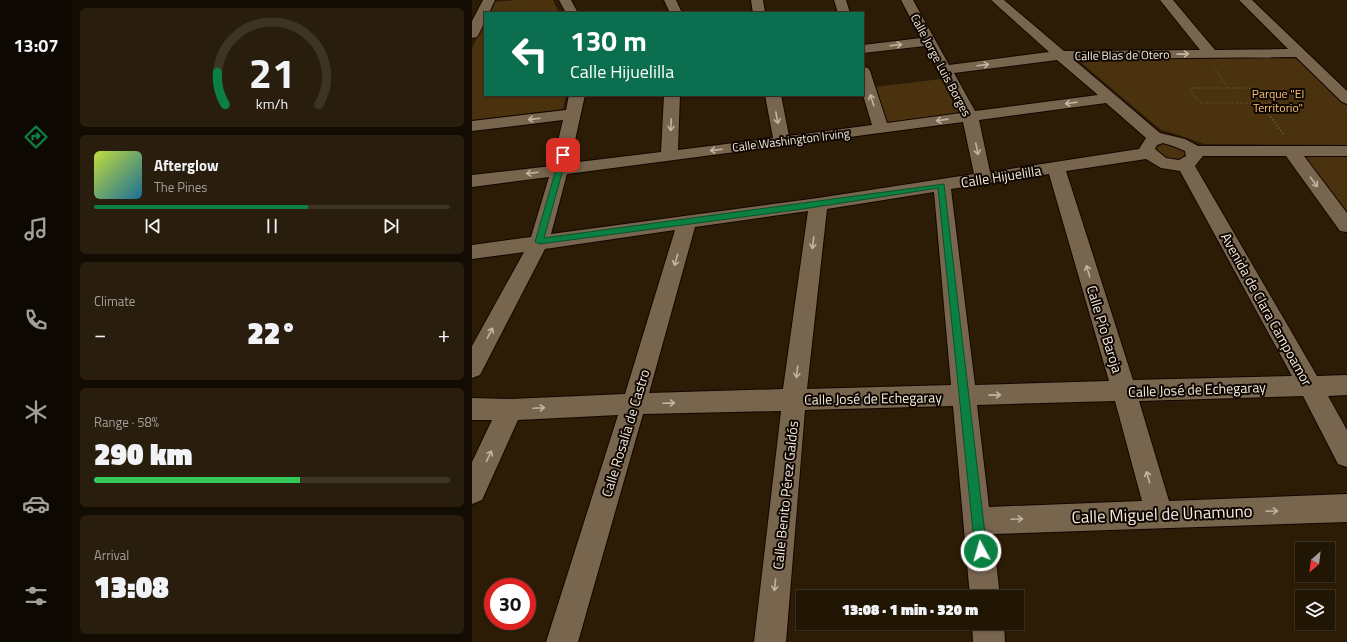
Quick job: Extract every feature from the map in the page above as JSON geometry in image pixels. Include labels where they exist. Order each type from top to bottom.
[{"type":"street","points":[[472,1],[484,0]]},
{"type":"street","points":[[472,34],[489,0]]},
{"type":"street","points":[[566,0],[572,12]]},
{"type":"street","points":[[670,0],[676,12]]},
{"type":"street","points":[[757,0],[759,12]]},
{"type":"street","points":[[840,0],[844,12]]},
{"type":"street","name":"Calle Jorge Luis Borges","points":[[907,0],[970,116],[983,178]]},
{"type":"street","points":[[997,0],[1110,98],[1153,146],[1158,160],[1164,163],[1189,158],[1294,151],[1347,151]]},
{"type":"street","points":[[1166,0],[1212,54]]},
{"type":"street","points":[[1245,0],[1347,99]]},
{"type":"street","points":[[864,49],[929,41]]},
{"type":"street","name":"Calle Blas de Otero","points":[[944,70],[1061,56],[1300,53]]},
{"type":"street","points":[[864,74],[881,128]]},
{"type":"street","points":[[472,368],[540,242],[560,169],[577,96]]},
{"type":"street","points":[[669,156],[672,96]]},
{"type":"street","points":[[773,96],[782,142]]},
{"type":"street","name":"Calle Washington Irving","points":[[472,181],[782,142],[1110,98]]},
{"type":"street","points":[[472,126],[572,114]]},
{"type":"street","name":"Calle Hijuelilla","points":[[472,252],[818,204],[1056,167],[1153,146],[1164,138],[1178,140],[1185,143],[1189,158]]},
{"type":"street","points":[[1294,151],[1347,226]]},
{"type":"street","name":"Avenida de Clara Campoamor","points":[[1189,158],[1347,455]]},
{"type":"street","name":"Calle Pío Baroja","points":[[1056,167],[1124,391],[1158,514]]},
{"type":"street","points":[[942,185],[984,590]]},
{"type":"street","name":"Calle Benito Pérez Galdós","points":[[770,642],[794,400],[818,204]]},
{"type":"street","name":"Calle Rosalía de Castro","points":[[562,642],[687,223]]},
{"type":"street","name":"Calle José de Echegaray","points":[[472,409],[510,410],[634,404],[1347,385]]},
{"type":"street","points":[[472,491],[510,410]]},
{"type":"street","name":"Calle Miguel de Unamuno","points":[[978,521],[1347,508]]},
{"type":"street","points":[[988,630],[989,642]]},
{"type":"path","points":[[1192,88],[1253,88],[1262,90],[1274,100],[1270,103],[1261,103],[1203,103],[1199,102],[1190,91],[1192,88]]},
{"type":"path","points":[[1261,103],[1294,151]]},
{"type":"green space","points":[[516,0],[553,0],[559,12],[489,12],[494,2]]},
{"type":"green space","points":[[484,23],[484,96],[566,96],[563,109],[472,120],[472,48]]},
{"type":"green space","name":"Parque \"El Territorio\"","points":[[1289,56],[1299,58],[1347,106],[1347,145],[1204,144],[1161,130],[1078,60],[1081,57]]},
{"type":"green space","points":[[941,79],[960,114],[887,124],[874,87]]},
{"type":"green space","points":[[1162,143],[1167,143],[1183,149],[1185,154],[1179,159],[1171,159],[1157,152],[1157,147]]},
{"type":"green space","points":[[1302,156],[1347,156],[1347,215]]},
{"type":"route","points":[[563,155],[540,242],[687,223],[942,185],[963,396],[981,551]]}]
